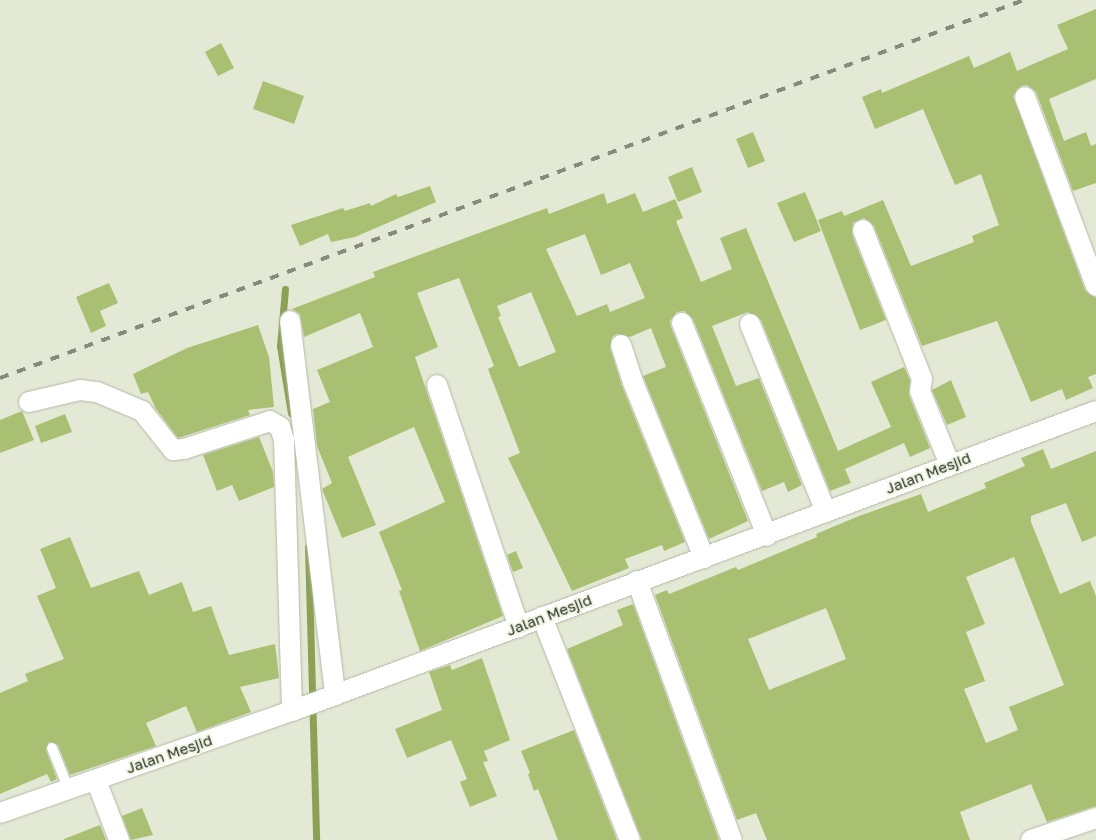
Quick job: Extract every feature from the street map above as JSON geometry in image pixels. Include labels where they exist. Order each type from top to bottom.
[{"type":"street","points":[[1025,96],[1096,286]]},
{"type":"street","points":[[863,230],[922,379],[920,391],[950,465]]},
{"type":"street","points":[[290,321],[330,696]]},
{"type":"street","points":[[682,323],[767,536]]},
{"type":"street","points":[[750,324],[826,512]]},
{"type":"street","points":[[622,345],[632,382],[704,558]]},
{"type":"street","points":[[437,385],[519,627]]},
{"type":"street","points":[[29,402],[80,390],[96,392],[142,411],[173,450],[184,449],[270,421],[280,427],[284,440],[297,710]]},
{"type":"street","name":"Jalan Mesjid","points":[[0,813],[297,710],[637,581],[767,536],[1096,411]]},
{"type":"street","points":[[637,581],[732,840]]},
{"type":"street","points":[[542,617],[630,840]]},
{"type":"street","points":[[96,780],[119,840]]},
{"type":"street","points":[[1031,840],[1053,837],[1096,818]]},
{"type":"lane","points":[[52,748],[69,790]]},
{"type":"building","points":[[1096,9],[1096,79],[1049,99],[1064,141],[1086,132],[1091,146],[1096,144],[1096,183],[1073,191],[1036,92],[1027,85],[1021,86],[1013,96],[1085,290],[1096,298],[1096,374],[1088,377],[1093,388],[1066,400],[1062,389],[1031,402],[997,321],[922,346],[874,226],[864,218],[853,223],[852,234],[886,320],[860,330],[818,220],[842,211],[844,216],[883,200],[911,266],[974,242],[972,236],[999,225],[981,174],[955,185],[923,109],[875,129],[862,97],[881,89],[882,93],[969,56],[974,68],[1010,52],[1017,71],[1068,49],[1057,25]]},
{"type":"building","points":[[221,43],[234,68],[218,76],[205,52]]},
{"type":"building","points":[[263,81],[304,96],[294,124],[253,109]]},
{"type":"building","points":[[753,132],[765,161],[748,168],[736,139]]},
{"type":"building","points":[[692,167],[702,192],[678,202],[668,177]]},
{"type":"building","points":[[430,186],[436,202],[355,237],[331,242],[328,234],[300,246],[291,225],[343,208],[345,211],[370,203],[371,206],[396,194],[398,197]]},
{"type":"building","points":[[805,192],[821,231],[794,242],[777,203]]},
{"type":"building","points":[[604,193],[607,204],[635,193],[643,212],[675,199],[683,218],[676,221],[701,282],[732,269],[720,238],[746,228],[838,451],[891,427],[871,382],[904,367],[910,380],[909,395],[930,448],[910,457],[904,443],[845,469],[851,483],[830,491],[761,320],[748,312],[712,326],[736,386],[759,378],[802,485],[788,492],[784,482],[762,491],[693,319],[684,311],[677,312],[670,321],[671,327],[748,521],[709,539],[643,376],[666,367],[651,328],[630,337],[617,334],[612,337],[610,348],[622,386],[685,542],[664,551],[662,545],[625,559],[629,568],[572,591],[508,458],[520,453],[488,369],[494,366],[459,278],[417,293],[438,347],[415,357],[503,616],[420,651],[399,591],[402,590],[379,532],[445,502],[414,427],[348,457],[376,525],[342,538],[322,489],[332,483],[317,446],[313,409],[330,402],[317,370],[373,347],[360,313],[304,337],[300,314],[292,309],[375,277],[373,272],[547,208],[549,214]],"holes":[[[585,234],[601,275],[630,263],[645,298],[610,312],[607,304],[577,316],[546,249]],[[531,292],[556,352],[519,367],[498,317],[501,316],[497,306]]]},
{"type":"building","points":[[109,283],[118,303],[100,311],[106,326],[91,333],[76,297]]},
{"type":"building","points":[[258,325],[269,357],[274,407],[248,410],[250,415],[178,438],[156,409],[148,392],[141,394],[133,374],[187,348]]},
{"type":"building","points":[[951,380],[966,417],[947,425],[932,390]]},
{"type":"building","points":[[22,411],[34,440],[0,453],[0,420]]},
{"type":"building","points":[[65,414],[72,432],[41,443],[35,426]]},
{"type":"building","points":[[259,437],[273,472],[274,487],[239,501],[232,485],[217,491],[203,455]]},
{"type":"building","points":[[1043,449],[1051,469],[1096,451],[1096,536],[1082,542],[1066,503],[1031,516],[1031,522],[1060,594],[1090,581],[1096,596],[1096,806],[1047,822],[1031,784],[960,812],[970,840],[767,840],[756,813],[737,820],[655,595],[667,590],[669,594],[736,567],[738,570],[817,537],[816,534],[859,516],[921,494],[928,512],[986,488],[984,483],[1025,466],[1021,458]],"holes":[[[1014,557],[1064,685],[1009,707],[1018,730],[986,743],[964,689],[985,681],[966,632],[985,624],[966,577]],[[826,608],[846,659],[769,690],[748,639]]]},
{"type":"building","points":[[70,537],[91,588],[139,571],[149,595],[182,582],[193,612],[211,606],[229,655],[275,644],[279,678],[240,687],[251,712],[197,732],[186,706],[146,723],[156,746],[70,775],[58,745],[49,742],[46,750],[57,779],[51,782],[47,774],[0,794],[0,693],[28,681],[25,674],[64,659],[37,596],[56,588],[40,549]]},
{"type":"building","points":[[516,551],[523,568],[513,572],[507,555]]},
{"type":"building","points":[[633,604],[719,840],[642,840],[567,649],[623,625],[617,610]]},
{"type":"building","points":[[482,658],[510,740],[484,751],[488,761],[483,762],[497,796],[470,807],[460,782],[467,779],[451,740],[407,758],[395,729],[442,710],[429,672],[450,665],[452,670]]},
{"type":"building","points":[[574,730],[617,840],[558,840],[538,789],[534,791],[528,774],[530,773],[521,751]]},
{"type":"building","points":[[142,808],[153,835],[131,840],[122,816]]},
{"type":"building","points":[[100,825],[106,840],[64,840],[64,839]]},
{"type":"waterway","points":[[285,289],[280,346],[291,413]]},
{"type":"waterway","points":[[308,547],[316,840]]},
{"type":"railway","points":[[0,378],[1024,0]]}]
